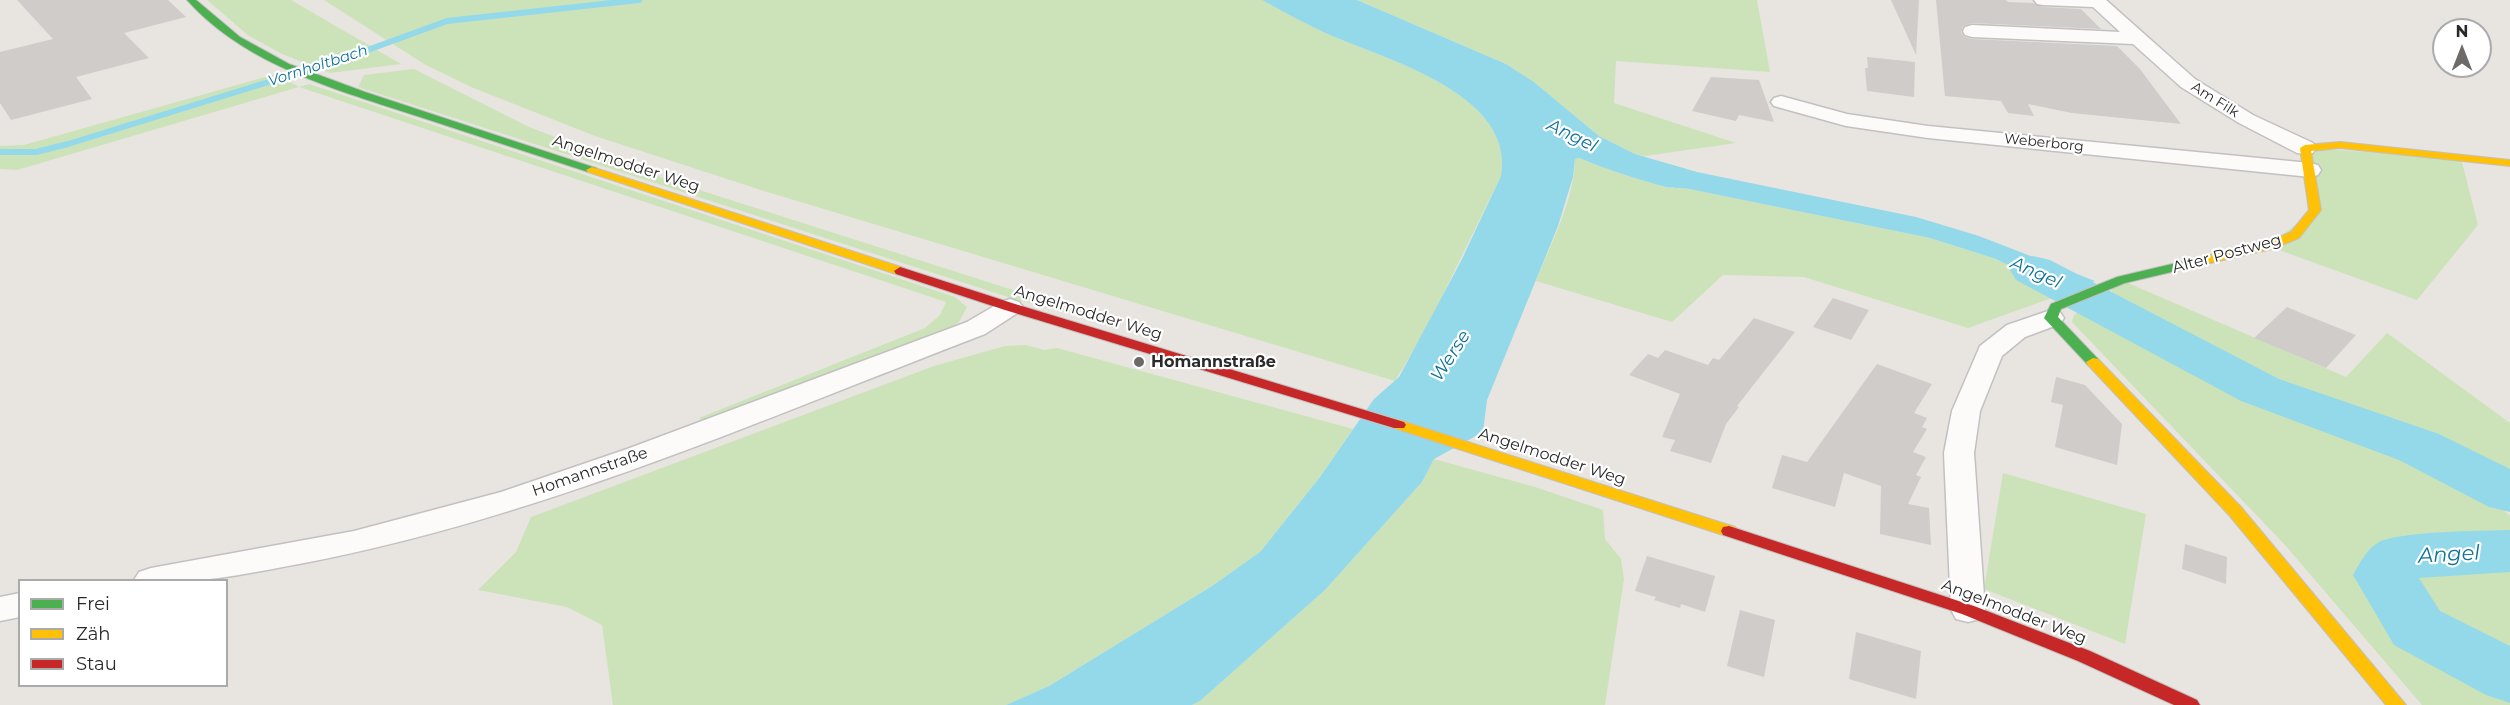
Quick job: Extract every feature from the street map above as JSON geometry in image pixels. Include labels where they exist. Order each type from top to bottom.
[{"type":"street","name":"Angelmodder Weg","points":[[192,0],[237,39],[286,66],[314,77],[1010,307],[1478,450],[1968,610],[2084,656],[2191,705]]},
{"type":"street","name":"Am Filk","points":[[2043,0],[2098,2],[2135,38],[2188,83],[2246,119],[2305,148]]},
{"type":"street","points":[[1972,31],[2135,38]]},
{"type":"street","name":"Weberborg","points":[[1781,102],[1846,120],[1928,132],[2310,170]]},
{"type":"street","points":[[2305,148],[2340,145],[2510,163]]},
{"type":"street","name":"Alter Postweg","points":[[1968,610],[1959,453],[1966,411],[1990,352],[2016,331],[2110,284],[2268,246],[2295,235],[2315,210],[2305,148]]},
{"type":"street","name":"Homannstraße","points":[[156,579],[354,542],[510,500],[638,456],[976,328],[1010,307]]},
{"type":"street","points":[[2061,309],[2397,705]]},
{"type":"street","points":[[0,609],[18,605]]},
{"type":"green space","points":[[207,0],[291,0],[401,64],[330,73],[282,54],[249,36]]},
{"type":"green space","points":[[324,0],[1262,0],[1323,32],[1439,82],[1466,100],[1488,122],[1500,147],[1501,176],[1426,329],[1395,381],[764,191],[595,136],[471,87],[424,64]]},
{"type":"green space","points":[[1357,0],[1757,0],[1770,72],[1616,61],[1614,103],[1736,143],[1645,156],[1635,154],[1599,136],[1534,82],[1506,64]]},
{"type":"green space","points":[[414,69],[529,127],[668,180],[1082,312],[1075,315],[1011,298],[358,87],[364,75]]},
{"type":"green space","points":[[276,74],[299,87],[17,170],[0,169],[0,146],[24,145]]},
{"type":"green space","points":[[309,84],[955,297],[967,307],[959,322],[939,334],[704,423],[699,418],[925,328],[940,315],[946,302],[299,87]]},
{"type":"green space","points":[[2305,148],[2461,158],[2478,225],[2417,300],[2268,246],[2315,210]]},
{"type":"green space","points":[[1579,158],[1666,187],[1690,189],[1930,238],[1996,259],[2063,294],[1968,328],[1804,277],[1723,275],[1672,322],[1536,281],[1566,206],[1574,175],[1575,159]]},
{"type":"green space","points":[[2121,280],[2346,377],[2387,333],[2510,423],[2510,493],[2419,447],[2260,390],[2114,298],[2110,284]]},
{"type":"green space","points":[[2086,308],[2247,395],[2407,453],[2483,491],[2510,516],[2510,539],[2394,552],[2375,573],[2410,627],[2510,683],[2510,705],[2422,705],[2285,545],[2072,322],[2074,315]]},
{"type":"green space","points":[[1026,345],[1044,350],[1057,348],[1353,429],[1320,477],[1260,552],[1212,586],[1049,686],[1006,705],[613,705],[602,625],[567,607],[478,590],[516,552],[531,517],[934,366],[1005,346]]},
{"type":"green space","points":[[1434,459],[1535,487],[1603,510],[1605,539],[1621,559],[1624,579],[1605,705],[1192,705],[1200,701],[1325,590],[1422,482]]},
{"type":"green space","points":[[2003,473],[2146,514],[2125,644],[1984,589]]},
{"type":"green space","points":[[2510,551],[2510,677],[2417,628],[2384,575],[2400,558]]},
{"type":"water","name":"Werse","points":[[1262,0],[1357,0],[1506,64],[1534,82],[1599,136],[1635,154],[1697,172],[1916,217],[1979,236],[2095,281],[2063,294],[1996,259],[1930,238],[1690,189],[1666,187],[1579,158],[1575,159],[1573,177],[1558,226],[1487,400],[1483,432],[1434,459],[1422,482],[1325,590],[1200,701],[1192,705],[1006,705],[1049,686],[1212,586],[1260,552],[1320,477],[1374,399],[1399,377],[1461,261],[1501,176],[1500,147],[1488,122],[1466,100],[1439,82],[1323,32]]},
{"type":"building","points":[[17,0],[168,0],[186,17],[124,33],[149,58],[76,77],[92,99],[11,120],[0,103],[0,52],[53,39]]},
{"type":"building","points":[[1891,0],[1919,0],[1916,55]]},
{"type":"building","points":[[1936,0],[2006,0],[2033,3],[2043,7],[2081,9],[2101,29],[1972,23],[1963,26],[1961,32],[1964,37],[1972,39],[2117,46],[2140,69],[2181,124],[2072,113],[2028,104],[2034,116],[2008,113],[2001,101],[1945,96]]},
{"type":"building","points":[[1867,57],[1915,62],[1914,97],[1867,91],[1865,68],[1868,68]]},
{"type":"building","points":[[1711,77],[1759,80],[1774,122],[1739,115],[1736,121],[1692,111]]},
{"type":"building","points":[[1833,298],[1869,310],[1851,340],[1813,327]]},
{"type":"building","points":[[2287,307],[2356,335],[2326,368],[2254,338]]},
{"type":"building","points":[[1754,318],[1795,332],[1737,406],[1739,407],[1726,424],[1711,463],[1670,451],[1675,440],[1662,437],[1680,394],[1629,375],[1648,354],[1658,358],[1665,350],[1708,365],[1713,358],[1719,360]]},
{"type":"building","points":[[1877,364],[1932,384],[1914,413],[1927,418],[1922,427],[1927,429],[1913,452],[1926,457],[1916,475],[1921,477],[1908,504],[1929,508],[1931,545],[1880,534],[1881,486],[1844,473],[1835,507],[1772,488],[1782,455],[1807,462]]},
{"type":"building","points":[[2056,377],[2085,385],[2122,424],[2117,465],[2055,447],[2063,405],[2051,402]]},
{"type":"building","points":[[2185,544],[2227,557],[2226,584],[2182,569]]},
{"type":"building","points":[[1647,556],[1715,576],[1705,612],[1681,604],[1680,608],[1654,600],[1656,597],[1635,591]]},
{"type":"building","points":[[1740,610],[1775,620],[1764,677],[1727,666]]},
{"type":"building","points":[[1856,632],[1921,651],[1916,699],[1849,679]]},
{"type":"waterway","name":"Vornholtbach","points":[[0,152],[36,152],[68,144],[343,59],[447,21],[639,0]]},
{"type":"waterway","name":"Angel","points":[[2033,270],[2260,390],[2419,447],[2510,493]]},
{"type":"waterway","name":"Angel","points":[[2510,551],[2400,558],[2384,575],[2417,628],[2510,677]]},
{"type":"traffic: fast","points":[[191,0],[237,39],[286,66],[361,94],[592,170]]},
{"type":"traffic: fast","points":[[2093,362],[2051,318],[2056,307],[2121,280],[2210,259]]},
{"type":"traffic: slow","points":[[2210,259],[2268,246],[2295,235],[2315,210],[2305,148],[2340,145],[2510,163]]},
{"type":"traffic: slow","points":[[592,170],[900,271]]},
{"type":"traffic: slow","points":[[2093,362],[2235,511],[2397,705]]},
{"type":"traffic: slow","points":[[1399,425],[1729,531]]},
{"type":"traffic: jam","points":[[900,271],[1010,307],[1399,425]]},
{"type":"traffic: jam","points":[[1729,531],[1968,610],[2084,656],[2191,705]]},
{"type":"place","name":"Homannstraße","points":[[1139,362]]}]
